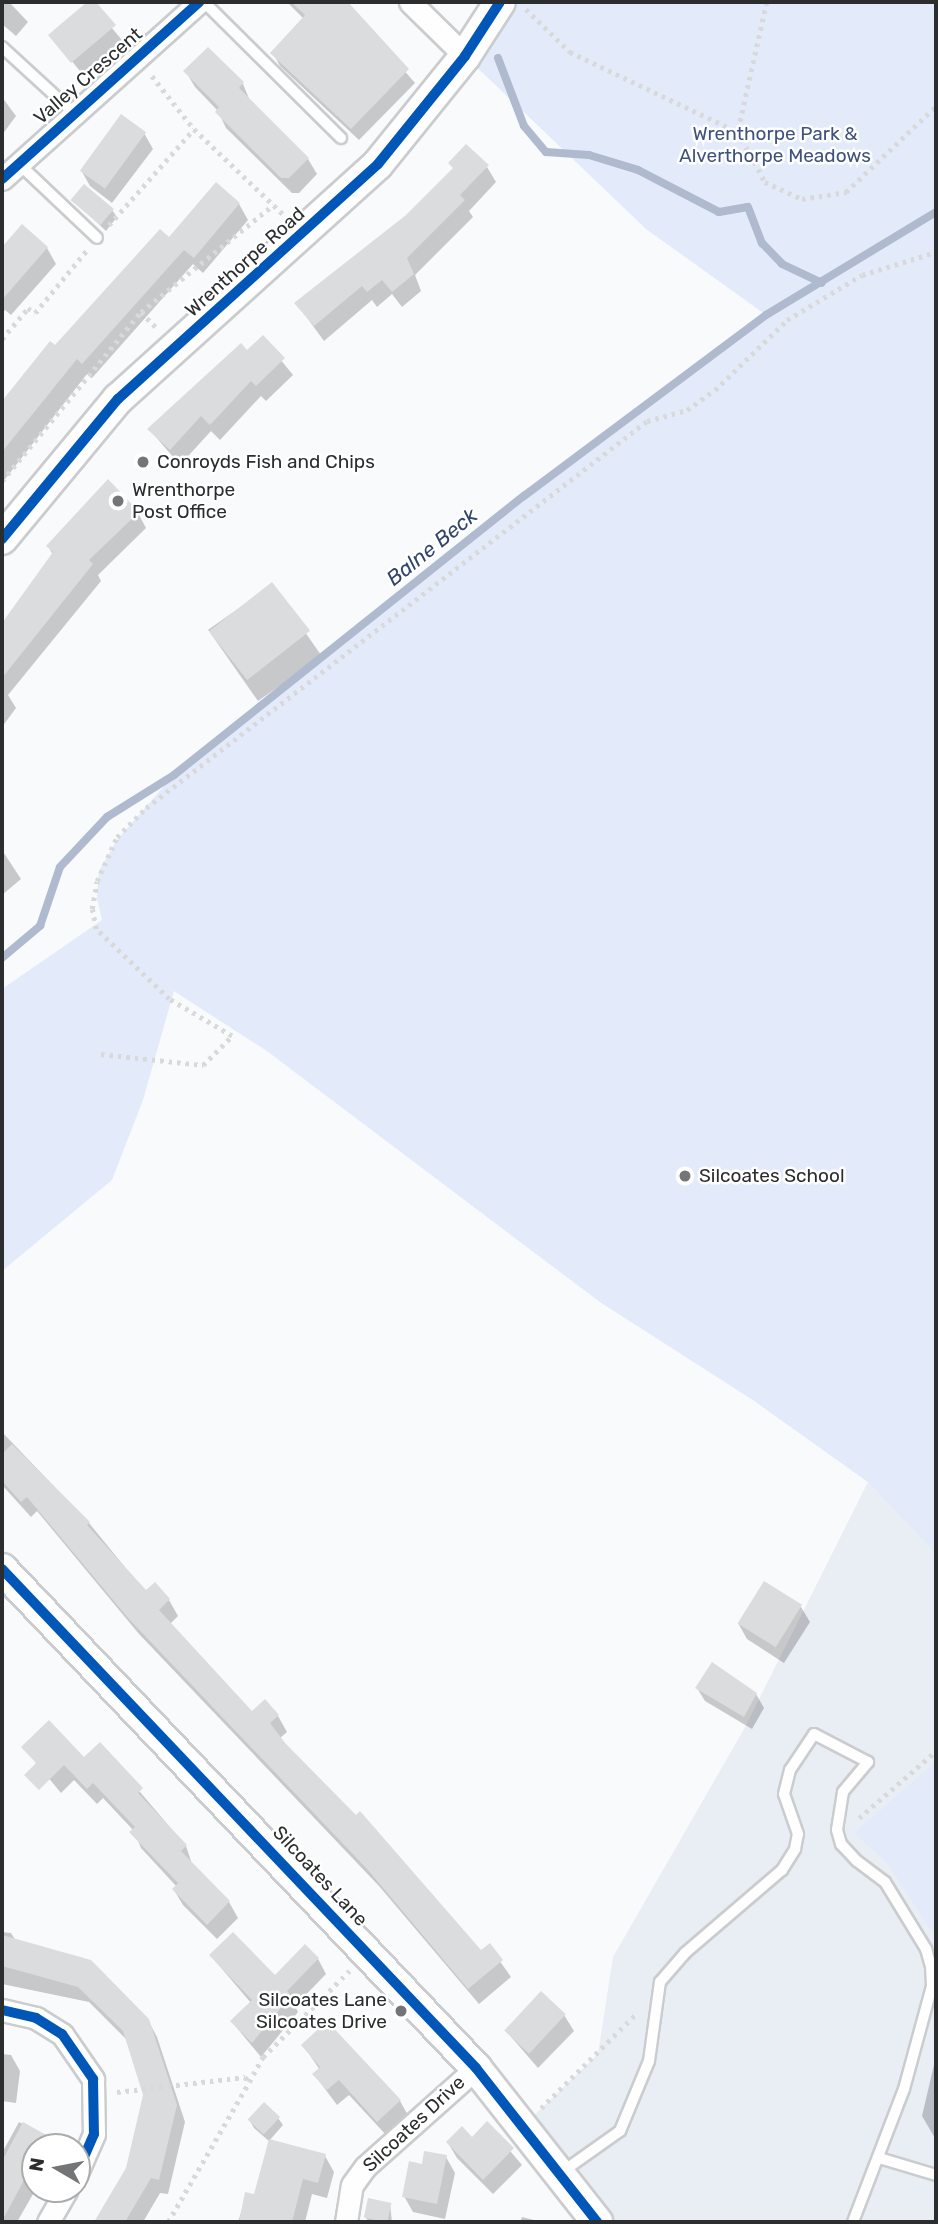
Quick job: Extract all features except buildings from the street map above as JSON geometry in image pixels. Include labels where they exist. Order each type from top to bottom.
[{"type":"street","name":"Valley Crescent","points":[[2,179],[17,162],[199,2]]},
{"type":"street","points":[[410,2],[465,56]]},
{"type":"street","name":"Wrenthorpe Road","points":[[2,539],[118,399],[379,164],[465,56],[500,2]]},
{"type":"street","name":"Silcoates Lane","points":[[2,1569],[151,1731],[476,2068],[597,2222]]},
{"type":"street","points":[[2,2010],[36,2018],[62,2035],[93,2079],[94,2134],[91,2141]]},
{"type":"street","name":"Silcoates Drive","points":[[346,2222],[352,2185],[365,2167],[476,2068]]},
{"type":"street","points":[[48,2222],[59,2203]]},
{"type":"lane","points":[[204,2],[341,138]]},
{"type":"lane","points":[[2,47],[73,112]]},
{"type":"lane","points":[[17,162],[97,238]]},
{"type":"lane","points":[[560,2174],[620,2131],[649,2061],[660,1982],[685,1953],[782,1870],[795,1849],[798,1833],[784,1794],[790,1770],[814,1734],[868,1762],[843,1792],[836,1830],[841,1844],[857,1861],[886,1882],[926,1949],[931,1966],[932,1986],[919,2035],[879,2158],[853,2222]]},
{"type":"lane","points":[[879,2158],[936,2175]]},
{"type":"path","points":[[519,2],[570,52],[738,132],[765,182],[802,199],[846,192],[936,106]]},
{"type":"path","points":[[738,132],[767,2]]},
{"type":"path","points":[[136,56],[194,129],[304,233]]},
{"type":"path","points":[[2,481],[141,312],[273,205]]},
{"type":"path","points":[[101,1054],[203,1065],[232,1036],[169,999],[96,929],[92,909],[97,881],[117,838],[146,808],[647,421],[687,410],[715,390],[787,320],[862,275],[936,252]]},
{"type":"path","points":[[168,2222],[263,2057],[368,1953]]},
{"type":"path","points":[[523,2126],[598,2054]]},
{"type":"path","points":[[95,2094],[245,2077],[249,2082]]},
{"type":"shaded area","name":"Silcoates School","points":[[936,212],[936,2222],[597,2222],[523,2126],[598,2054],[613,1957],[744,1729],[868,1482],[753,1400],[600,1302],[267,1051],[174,991],[97,898],[99,871],[117,840],[174,775],[524,496]]},
{"type":"green space","name":"Silcoates School","points":[[500,2],[936,2],[936,1554],[868,1482],[753,1400],[600,1302],[267,1051],[174,991],[143,1100],[112,1180],[2,1271],[2,989],[102,920],[97,898],[99,871],[117,840],[174,775],[524,496],[766,315],[646,229],[465,56]]},
{"type":"green space","points":[[936,1761],[936,1938],[887,1863],[854,1833]]},
{"type":"waterway","points":[[498,58],[524,126],[546,152],[589,155],[638,170],[719,212],[748,207],[762,243],[782,264],[822,283]]},
{"type":"waterway","name":"Balne Beck","points":[[2,958],[40,926],[60,867],[107,817],[174,775],[524,496],[766,315],[936,212]]},
{"type":"cycle path","points":[[2,179],[199,2]]},
{"type":"cycle path","points":[[2,539],[118,399],[378,164],[465,56],[500,2]]},
{"type":"cycle path","points":[[2,1569],[476,2068],[597,2222]]},
{"type":"cycle path","points":[[2,2010],[36,2018],[62,2034],[93,2079],[94,2134],[91,2141]]},
{"type":"place","name":"Conroyds Fish and Chips","points":[[143,462]]},
{"type":"place","name":"Wrenthorpe Post Office","points":[[118,501]]},
{"type":"place","name":"Silcoates School","points":[[685,1176]]},
{"type":"place","name":"Silcoates Lane Silcoates Drive","points":[[401,2011]]},
{"type":"park label","name":"Wrenthorpe Park & Alverthorpe Meadows","points":[[775,145]]}]
